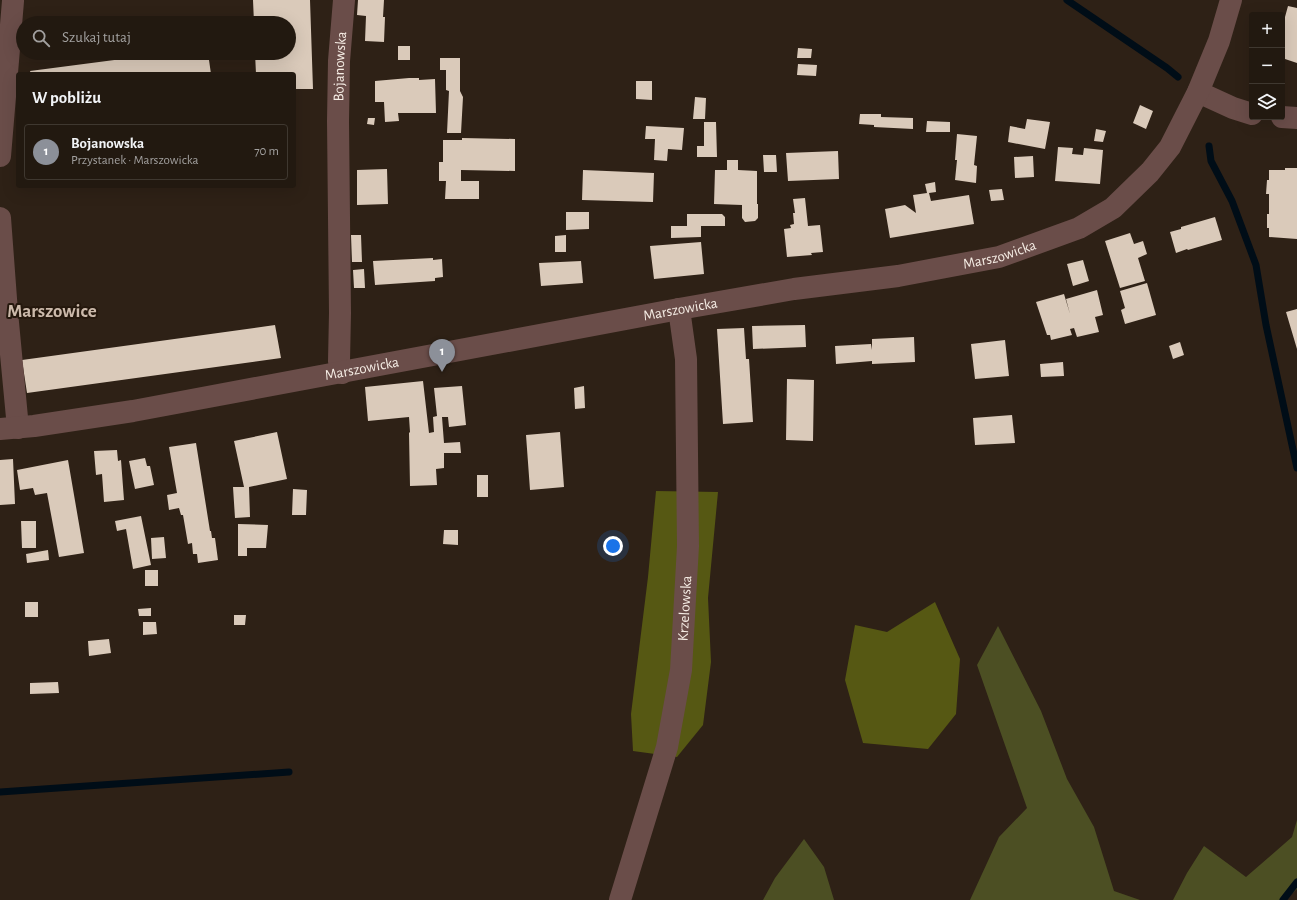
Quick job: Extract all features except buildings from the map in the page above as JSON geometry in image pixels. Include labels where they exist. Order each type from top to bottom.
[{"type":"street","name":"Bojanowska","points":[[342,373],[339,361],[338,121],[339,61],[344,0]]},
{"type":"street","name":"Marszowicka","points":[[9,428],[133,411],[679,309],[794,289],[898,276],[999,257],[1079,228],[1113,208],[1150,172],[1170,147],[1198,92],[1219,41],[1231,0]]},
{"type":"street","points":[[0,156],[12,1]]},
{"type":"street","points":[[1198,92],[1233,108],[1249,113]]},
{"type":"street","points":[[1285,117],[1297,118]]},
{"type":"street","points":[[0,218],[7,312],[9,428]]},
{"type":"street","name":"Krzelowska","points":[[620,900],[667,747],[680,670],[688,546],[686,359],[679,309]]},
{"type":"green space","points":[[998,626],[1041,711],[1067,779],[1094,827],[1114,891],[1140,900],[970,900],[999,837],[1027,808],[977,665]]},
{"type":"green space","points":[[1297,820],[1297,889],[1285,900],[1173,900],[1187,873],[1204,846],[1246,877],[1292,837]]},
{"type":"green space","points":[[804,839],[824,867],[834,900],[763,900],[775,878]]},
{"type":"shaded area","points":[[656,491],[718,492],[708,598],[711,662],[703,725],[677,757],[633,751],[631,714],[648,577]]},
{"type":"shaded area","points":[[935,602],[960,659],[956,714],[928,749],[863,743],[845,680],[855,625],[887,632]]},
{"type":"waterway","points":[[1067,0],[1178,77]]},
{"type":"waterway","points":[[1209,146],[1211,161],[1232,201],[1256,265],[1266,325],[1297,468]]},
{"type":"waterway","points":[[0,792],[289,772]]},
{"type":"waterway","points":[[1283,900],[1297,882]]},
{"type":"place","name":"Bojanowska","points":[[442,372]]},
{"type":"district","name":"Marszowice","points":[[52,310]]}]
